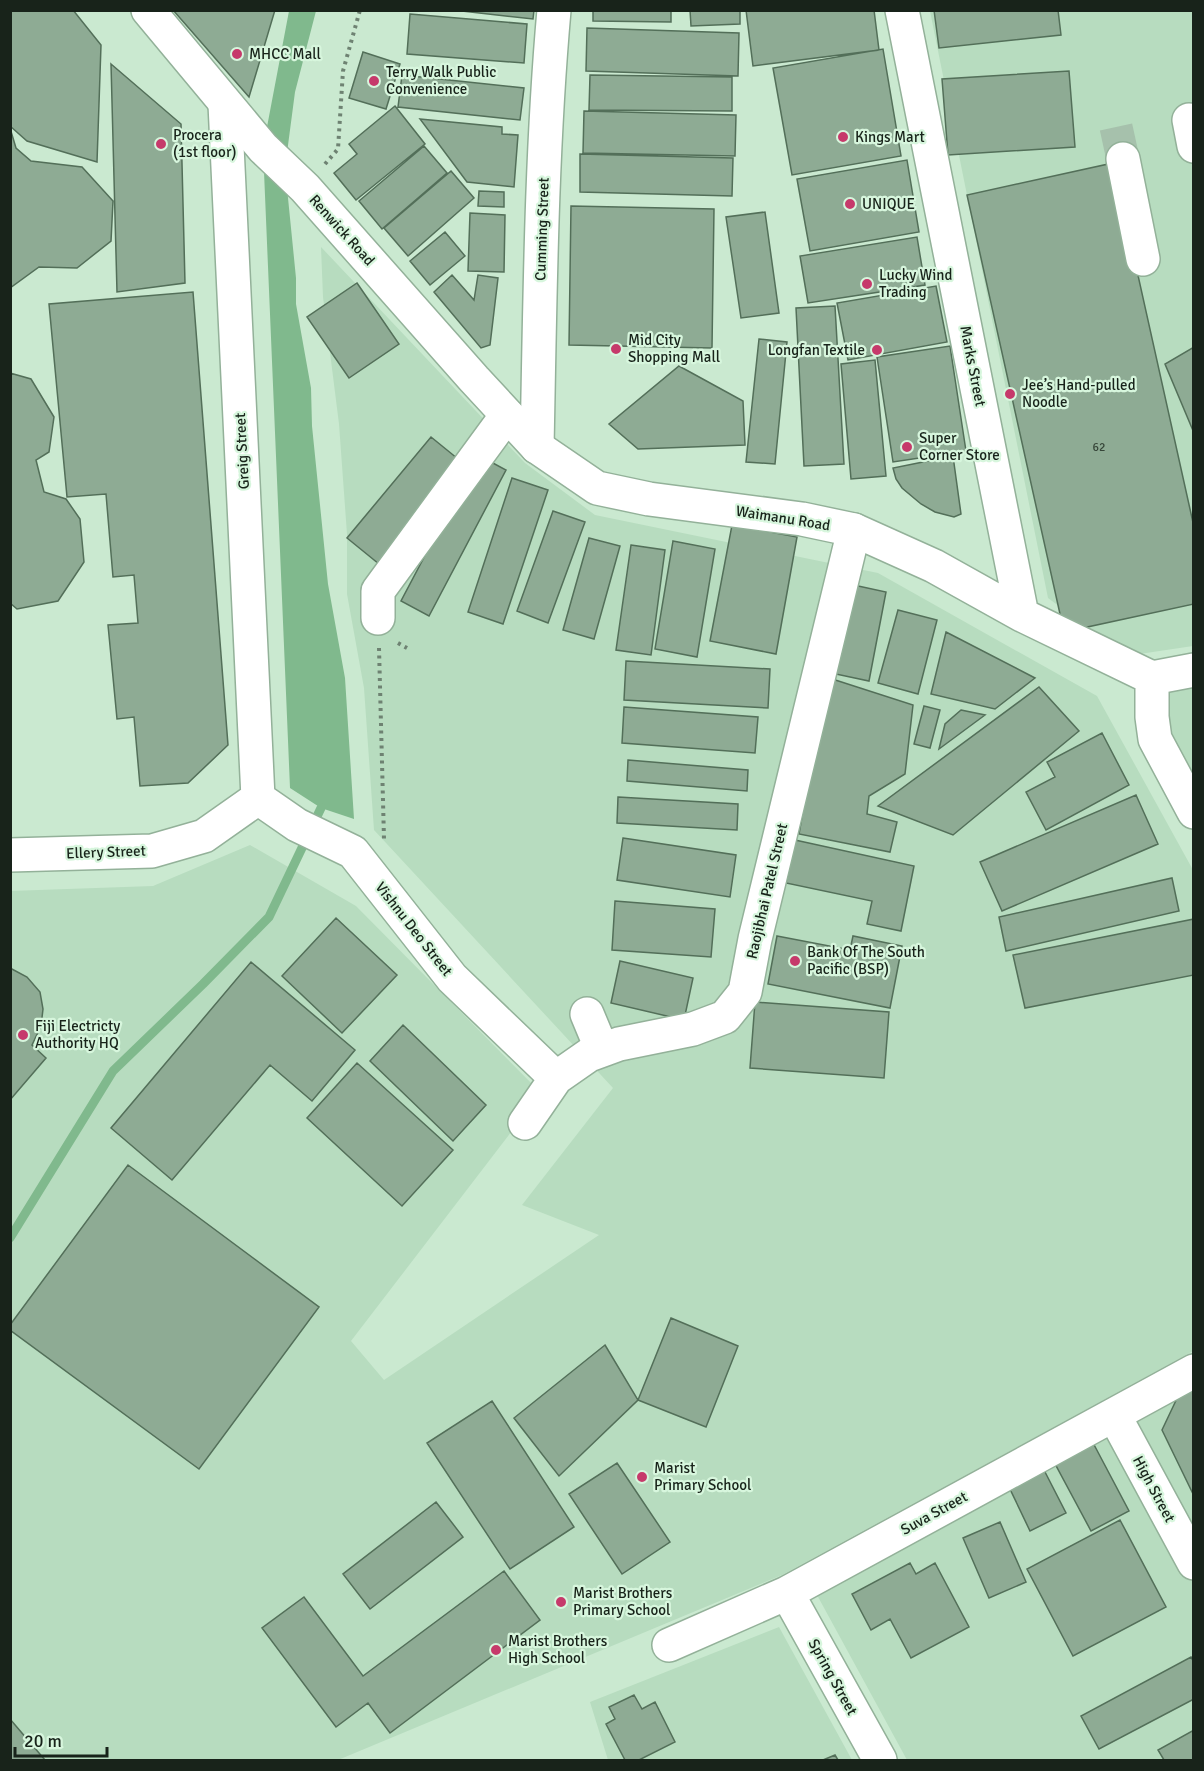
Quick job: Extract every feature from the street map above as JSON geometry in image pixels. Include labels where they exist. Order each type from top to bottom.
[{"type":"street","name":"Renwick Road","points":[[148,10],[263,148],[305,188],[537,447]]},
{"type":"street","name":"Cumming Street","points":[[537,447],[541,219],[547,89],[554,10]]},
{"type":"street","name":"Marks Street","points":[[902,10],[1022,615]]},
{"type":"street","name":"Greig Street","points":[[225,104],[258,798]]},
{"type":"street","points":[[1123,159],[1143,260]]},
{"type":"street","points":[[378,618],[378,591],[507,415]]},
{"type":"street","name":"Waimanu Road","points":[[537,447],[597,488],[649,499],[802,519],[854,530],[934,566],[1022,615]]},
{"type":"street","name":"Raojibhai Patel Street","points":[[525,1123],[556,1078],[589,1055],[619,1044],[693,1029],[725,1017],[744,992],[760,917],[854,530]]},
{"type":"street","points":[[1022,615],[1152,678],[1194,670]]},
{"type":"street","points":[[1152,678],[1152,717],[1155,739],[1194,812]]},
{"type":"street","name":"Vishnu Deo Street","points":[[258,798],[297,825],[353,852],[452,978],[556,1078]]},
{"type":"street","name":"Ellery Street","points":[[10,855],[152,852],[204,836],[258,798]]},
{"type":"street","points":[[587,1014],[602,1050]]},
{"type":"street","name":"Suva Street","points":[[669,1646],[787,1593],[1194,1371]]},
{"type":"street","name":"High Street","points":[[1114,1415],[1194,1563]]},
{"type":"street","name":"Spring Street","points":[[787,1593],[880,1761]]},
{"type":"path","points":[[305,188],[338,149],[343,71],[360,10]]},
{"type":"path","points":[[378,618],[384,842]]},
{"type":"shaded area","points":[[289,11],[316,11],[295,92],[285,168],[296,278],[296,304],[311,388],[312,426],[328,584],[345,678],[354,819],[321,808],[290,788],[263,148]]},
{"type":"shaded area","points":[[930,11],[1193,11],[1193,646],[1126,656],[1048,598]]},
{"type":"shaded area","points":[[321,247],[525,463],[595,515],[878,573],[1097,696],[1193,870],[1193,1351],[782,1575],[338,1760],[11,1760],[10,891],[153,886],[250,845],[356,906],[541,1093],[351,1341],[384,1380],[599,1235],[522,1205],[613,1088],[374,830],[364,688],[347,594],[347,534],[339,424],[323,297]]},
{"type":"shaded area","points":[[1193,678],[1193,796],[1159,722],[1170,685]]},
{"type":"shaded area","points":[[1193,1374],[1193,1760],[907,1760],[811,1584]]},
{"type":"shaded area","points":[[779,1627],[852,1760],[608,1760],[590,1702]]},
{"type":"building","points":[[10,10],[73,10],[101,45],[97,162],[27,141],[10,126]]},
{"type":"building","name":"MHCC Mall","points":[[173,10],[275,10],[249,97]]},
{"type":"building","points":[[453,10],[534,10],[533,19]]},
{"type":"building","points":[[593,10],[671,10],[671,22],[593,21]]},
{"type":"building","points":[[690,10],[740,10],[740,24],[691,26]]},
{"type":"building","points":[[746,10],[874,10],[879,50],[753,66]]},
{"type":"building","points":[[934,10],[1058,10],[1061,35],[939,48]]},
{"type":"building","points":[[410,14],[527,24],[524,63],[407,54]]},
{"type":"building","points":[[587,28],[739,33],[738,76],[586,71]]},
{"type":"building","points":[[883,49],[901,156],[792,175],[773,68]]},
{"type":"building","name":"Terry Walk Public Convenience","points":[[363,52],[400,64],[386,109],[349,98]]},
{"type":"building","points":[[111,64],[181,124],[185,283],[117,292]]},
{"type":"building","points":[[1069,71],[1075,147],[948,155],[942,79]]},
{"type":"building","points":[[402,75],[524,88],[520,120],[398,107]]},
{"type":"building","points":[[590,75],[732,77],[732,111],[589,110]]},
{"type":"building","points":[[395,106],[425,144],[356,200],[334,173],[357,154],[349,144]]},
{"type":"building","points":[[584,111],[736,115],[735,156],[583,153]]},
{"type":"building","points":[[420,119],[502,127],[502,134],[518,135],[514,187],[467,182]]},
{"type":"building","points":[[10,128],[16,148],[31,161],[82,167],[113,201],[111,241],[77,268],[39,267],[10,288]]},
{"type":"building","points":[[424,146],[447,173],[382,229],[359,201]]},
{"type":"building","points":[[580,154],[733,158],[732,196],[580,192]]},
{"type":"building","points":[[907,160],[919,232],[810,251],[797,179]]},
{"type":"building","points":[[1113,163],[1194,527],[1194,604],[1064,632],[967,195]]},
{"type":"building","points":[[451,171],[474,198],[408,256],[384,228]]},
{"type":"building","points":[[479,191],[504,192],[504,207],[478,206]]},
{"type":"building","points":[[571,206],[714,209],[712,348],[569,345]]},
{"type":"building","points":[[765,212],[779,313],[741,318],[726,217]]},
{"type":"building","points":[[470,213],[505,215],[504,272],[468,271]]},
{"type":"building","points":[[445,232],[465,256],[430,285],[410,261]]},
{"type":"building","points":[[917,237],[925,285],[808,303],[800,256]]},
{"type":"building","points":[[452,275],[474,300],[478,275],[498,278],[490,345],[481,348],[434,292]]},
{"type":"building","points":[[357,283],[399,344],[349,378],[307,317]]},
{"type":"building","points":[[936,286],[947,342],[848,360],[837,303]]},
{"type":"building","points":[[193,292],[228,745],[188,783],[140,786],[134,717],[117,719],[108,625],[138,623],[134,575],[113,577],[106,494],[67,497],[49,304]]},
{"type":"building","points":[[835,306],[844,464],[804,466],[796,308]]},
{"type":"building","points":[[759,339],[787,342],[775,464],[746,462]]},
{"type":"building","points":[[950,346],[966,451],[893,462],[877,357]]},
{"type":"building","points":[[1194,347],[1194,433],[1165,364]]},
{"type":"building","points":[[875,360],[886,476],[851,479],[841,364]]},
{"type":"building","points":[[679,366],[743,401],[745,445],[638,449],[609,424]]},
{"type":"building","points":[[10,373],[31,379],[54,417],[49,452],[36,460],[44,492],[66,499],[80,519],[84,562],[58,601],[17,609],[10,603]]},
{"type":"building","points":[[431,437],[463,463],[379,564],[347,538]]},
{"type":"building","points":[[478,455],[506,470],[429,616],[401,601]]},
{"type":"building","points":[[953,456],[961,514],[954,517],[935,512],[921,504],[902,488],[896,479],[893,468]]},
{"type":"building","points":[[512,478],[548,490],[503,624],[468,612]]},
{"type":"building","points":[[553,511],[585,522],[548,623],[517,611]]},
{"type":"building","points":[[732,525],[797,537],[776,654],[710,641]]},
{"type":"building","points":[[589,538],[620,546],[594,639],[563,630]]},
{"type":"building","points":[[673,541],[715,549],[697,657],[655,649]]},
{"type":"building","points":[[631,545],[665,550],[651,655],[616,650]]},
{"type":"building","points":[[849,584],[886,592],[869,681],[831,673]]},
{"type":"building","points":[[898,610],[937,620],[918,694],[878,683]]},
{"type":"building","points":[[946,632],[1035,678],[995,709],[931,694]]},
{"type":"building","points":[[626,661],[770,669],[768,708],[624,700]]},
{"type":"building","points":[[826,677],[913,705],[905,774],[869,796],[867,814],[897,822],[890,852],[799,834]]},
{"type":"building","points":[[1039,687],[1079,731],[953,835],[878,806]]},
{"type":"building","points":[[924,706],[940,710],[930,748],[914,744]]},
{"type":"building","points":[[624,707],[758,717],[755,753],[622,743]]},
{"type":"building","points":[[961,710],[985,715],[939,749],[945,724]]},
{"type":"building","points":[[1102,733],[1129,785],[1046,830],[1026,792],[1055,777],[1047,762]]},
{"type":"building","points":[[628,760],[748,770],[747,791],[627,781]]},
{"type":"building","points":[[1136,795],[1158,844],[1002,911],[980,862]]},
{"type":"building","points":[[618,797],[738,804],[737,830],[617,823]]},
{"type":"building","points":[[623,838],[736,855],[730,897],[617,880]]},
{"type":"building","points":[[795,840],[914,866],[901,931],[867,924],[872,901],[786,883]]},
{"type":"building","points":[[1172,878],[1179,911],[1006,951],[999,917]]},
{"type":"building","points":[[615,901],[715,909],[711,957],[612,950]]},
{"type":"building","points":[[336,918],[397,975],[342,1033],[282,976]]},
{"type":"building","points":[[1194,919],[1194,975],[1025,1008],[1013,955]]},
{"type":"building","points":[[777,936],[850,950],[853,936],[902,946],[890,1008],[768,984]]},
{"type":"building","points":[[620,961],[693,978],[684,1020],[611,1003]]},
{"type":"building","points":[[251,962],[355,1050],[312,1101],[270,1065],[172,1180],[111,1128]]},
{"type":"building","name":"Fiji Electricty Authority HQ","points":[[10,968],[27,977],[40,992],[43,1009],[41,1026],[32,1045],[46,1058],[10,1100]]},
{"type":"building","points":[[755,1002],[889,1012],[884,1078],[750,1068]]},
{"type":"building","points":[[403,1025],[486,1105],[453,1141],[370,1061]]},
{"type":"building","points":[[357,1063],[453,1150],[402,1206],[307,1118]]},
{"type":"building","points":[[128,1165],[319,1307],[199,1469],[10,1330],[10,1325]]},
{"type":"building","points":[[671,1318],[738,1346],[706,1427],[638,1400]]},
{"type":"building","points":[[605,1345],[638,1400],[559,1476],[514,1418]]},
{"type":"building","points":[[1194,1385],[1194,1496],[1162,1430],[1180,1392]]},
{"type":"building","points":[[492,1401],[574,1527],[510,1569],[427,1443]]},
{"type":"building","points":[[1091,1439],[1129,1511],[1091,1531],[1053,1460]]},
{"type":"building","points":[[617,1463],[670,1542],[622,1574],[569,1494]]},
{"type":"building","points":[[1044,1470],[1066,1513],[1030,1531],[1009,1487]]},
{"type":"building","points":[[436,1502],[463,1537],[370,1609],[343,1574]]},
{"type":"building","points":[[1120,1520],[1166,1607],[1073,1656],[1027,1569]]},
{"type":"building","points":[[1000,1522],[1026,1582],[989,1598],[963,1538]]},
{"type":"building","points":[[910,1563],[916,1574],[935,1563],[969,1627],[911,1658],[890,1619],[871,1630],[852,1594]]},
{"type":"building","points":[[504,1571],[540,1620],[390,1733],[368,1703],[336,1727],[262,1628],[304,1597],[363,1676]]},
{"type":"building","points":[[1191,1657],[1194,1662],[1194,1699],[1099,1749],[1081,1716]]},
{"type":"building","points":[[634,1695],[642,1709],[655,1702],[675,1742],[639,1760],[625,1760],[606,1724],[615,1719],[609,1707]]},
{"type":"building","points":[[10,1719],[45,1760],[10,1760]]},
{"type":"building","points":[[1194,1730],[1194,1760],[1164,1760],[1158,1750]]},
{"type":"building","points":[[835,1755],[838,1760],[823,1760]]},
{"type":"waterway","points":[[10,1238],[113,1071],[269,917],[321,808]]},
{"type":"tunnel","points":[[1116,127],[1123,159]]},
{"type":"place","name":"MHCC Mall","points":[[237,54]]},
{"type":"place","name":"Terry Walk Public Convenience","points":[[374,81]]},
{"type":"place","name":"Kings Mart","points":[[843,137]]},
{"type":"place","name":"Procera (1st floor)","points":[[161,144]]},
{"type":"place","name":"UNIQUE","points":[[850,204]]},
{"type":"place","name":"Lucky Wind Trading","points":[[867,284]]},
{"type":"place","name":"Mid City Shopping Mall","points":[[616,349]]},
{"type":"place","name":"Longfan Textile","points":[[877,350]]},
{"type":"place","name":"Jee’s Hand-pulled Noodle","points":[[1010,394]]},
{"type":"place","name":"Super Corner Store","points":[[907,447]]},
{"type":"place","name":"Bank Of The South Pacific (BSP)","points":[[795,961]]},
{"type":"place","name":"Fiji Electricty Authority HQ","points":[[23,1035]]},
{"type":"place","name":"Marist Primary School","points":[[642,1477]]},
{"type":"place","name":"Marist Brothers Primary School","points":[[561,1602]]},
{"type":"place","name":"Marist Brothers High School","points":[[496,1650]]}]
